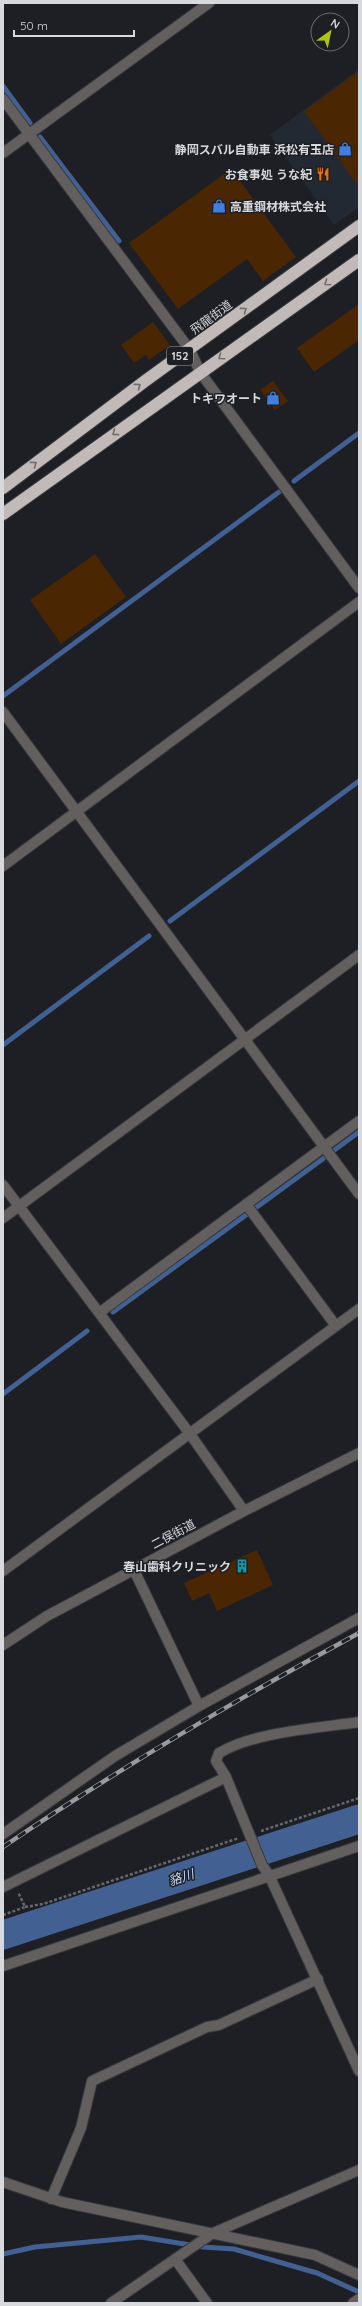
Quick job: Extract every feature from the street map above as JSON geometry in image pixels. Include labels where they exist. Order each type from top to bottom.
[{"type":"highway","name":"飛龍街道","points":[[3,488],[359,226]]},
{"type":"highway","name":"152","points":[[3,514],[359,260]]},
{"type":"street","points":[[3,153],[209,3]]},
{"type":"street","points":[[3,99],[190,350],[200,372],[359,588]]},
{"type":"street","points":[[3,866],[359,602]]},
{"type":"street","points":[[3,712],[359,1194]]},
{"type":"street","points":[[3,1218],[359,956]]},
{"type":"street","points":[[99,1313],[359,1121]]},
{"type":"street","points":[[3,1185],[190,1434],[244,1511]]},
{"type":"street","points":[[246,1205],[336,1326]]},
{"type":"street","points":[[3,1571],[359,1309]]},
{"type":"street","name":"二俣街道","points":[[3,1645],[47,1616],[244,1511],[359,1453]]},
{"type":"street","points":[[134,1570],[200,1706]]},
{"type":"street","points":[[3,1834],[115,1756],[200,1706],[359,1618]]},
{"type":"street","points":[[359,1722],[288,1732],[231,1746],[219,1752],[216,1761],[226,1777],[262,1865],[269,1875],[318,1979],[359,2071]]},
{"type":"street","points":[[3,1887],[226,1777]]},
{"type":"street","points":[[3,1966],[269,1875],[359,1846]]},
{"type":"street","points":[[51,2199],[81,2128],[92,2081],[207,2027],[218,2025],[318,1979]]},
{"type":"street","points":[[111,2303],[209,2235],[359,2170]]},
{"type":"street","points":[[3,2182],[51,2199],[209,2235],[314,2255],[359,2275]]},
{"type":"street","points":[[175,2259],[206,2303]]},
{"type":"path","points":[[3,1915],[25,1907],[43,1904],[250,1837],[359,1798]]},
{"type":"path","points":[[13,1882],[25,1907]]},
{"type":"shaded area","points":[[359,69],[359,207],[334,225],[270,135]]},
{"type":"building","name":"静岡スバル自動車 浜松有玉店","points":[[359,71],[359,187],[304,111]]},
{"type":"building","name":"高重鋼材株式会社","points":[[231,169],[296,257],[263,281],[247,259],[178,309],[129,243]]},
{"type":"building","points":[[359,304],[359,340],[314,372],[297,348]]},
{"type":"building","points":[[153,322],[170,345],[149,360],[146,355],[134,363],[121,345]]},
{"type":"building","points":[[273,381],[288,401],[275,410],[260,390]]},
{"type":"building","points":[[95,554],[126,597],[61,644],[30,600]]},
{"type":"building","name":"春山歯科クリニック","points":[[257,1550],[273,1585],[217,1611],[209,1593],[192,1601],[184,1583]]},
{"type":"waterway","points":[[3,86],[30,123]]},
{"type":"waterway","points":[[40,137],[119,241]]},
{"type":"waterway","points":[[294,481],[359,433]]},
{"type":"waterway","points":[[3,696],[279,492]]},
{"type":"waterway","points":[[170,921],[359,781]]},
{"type":"waterway","points":[[3,1045],[149,936]]},
{"type":"waterway","points":[[333,1151],[359,1132]]},
{"type":"waterway","points":[[113,1312],[324,1158]]},
{"type":"waterway","points":[[3,1394],[87,1331]]},
{"type":"waterway","name":"貉川","points":[[3,1935],[359,1819]]},
{"type":"waterway","points":[[3,2254],[35,2247],[141,2237],[203,2247],[234,2249],[317,2273],[359,2292]]},
{"type":"railway","points":[[3,1847],[134,1762],[268,1683],[359,1633]]},
{"type":"place","name":"静岡スバル自動車 浜松有玉店","points":[[345,149]]},
{"type":"place","name":"お食事処 うな紀","points":[[323,174]]},
{"type":"place","name":"高重鋼材株式会社","points":[[219,206]]},
{"type":"place","name":"トキワオート","points":[[273,398]]},
{"type":"place","name":"春山歯科クリニック","points":[[242,1566]]}]
